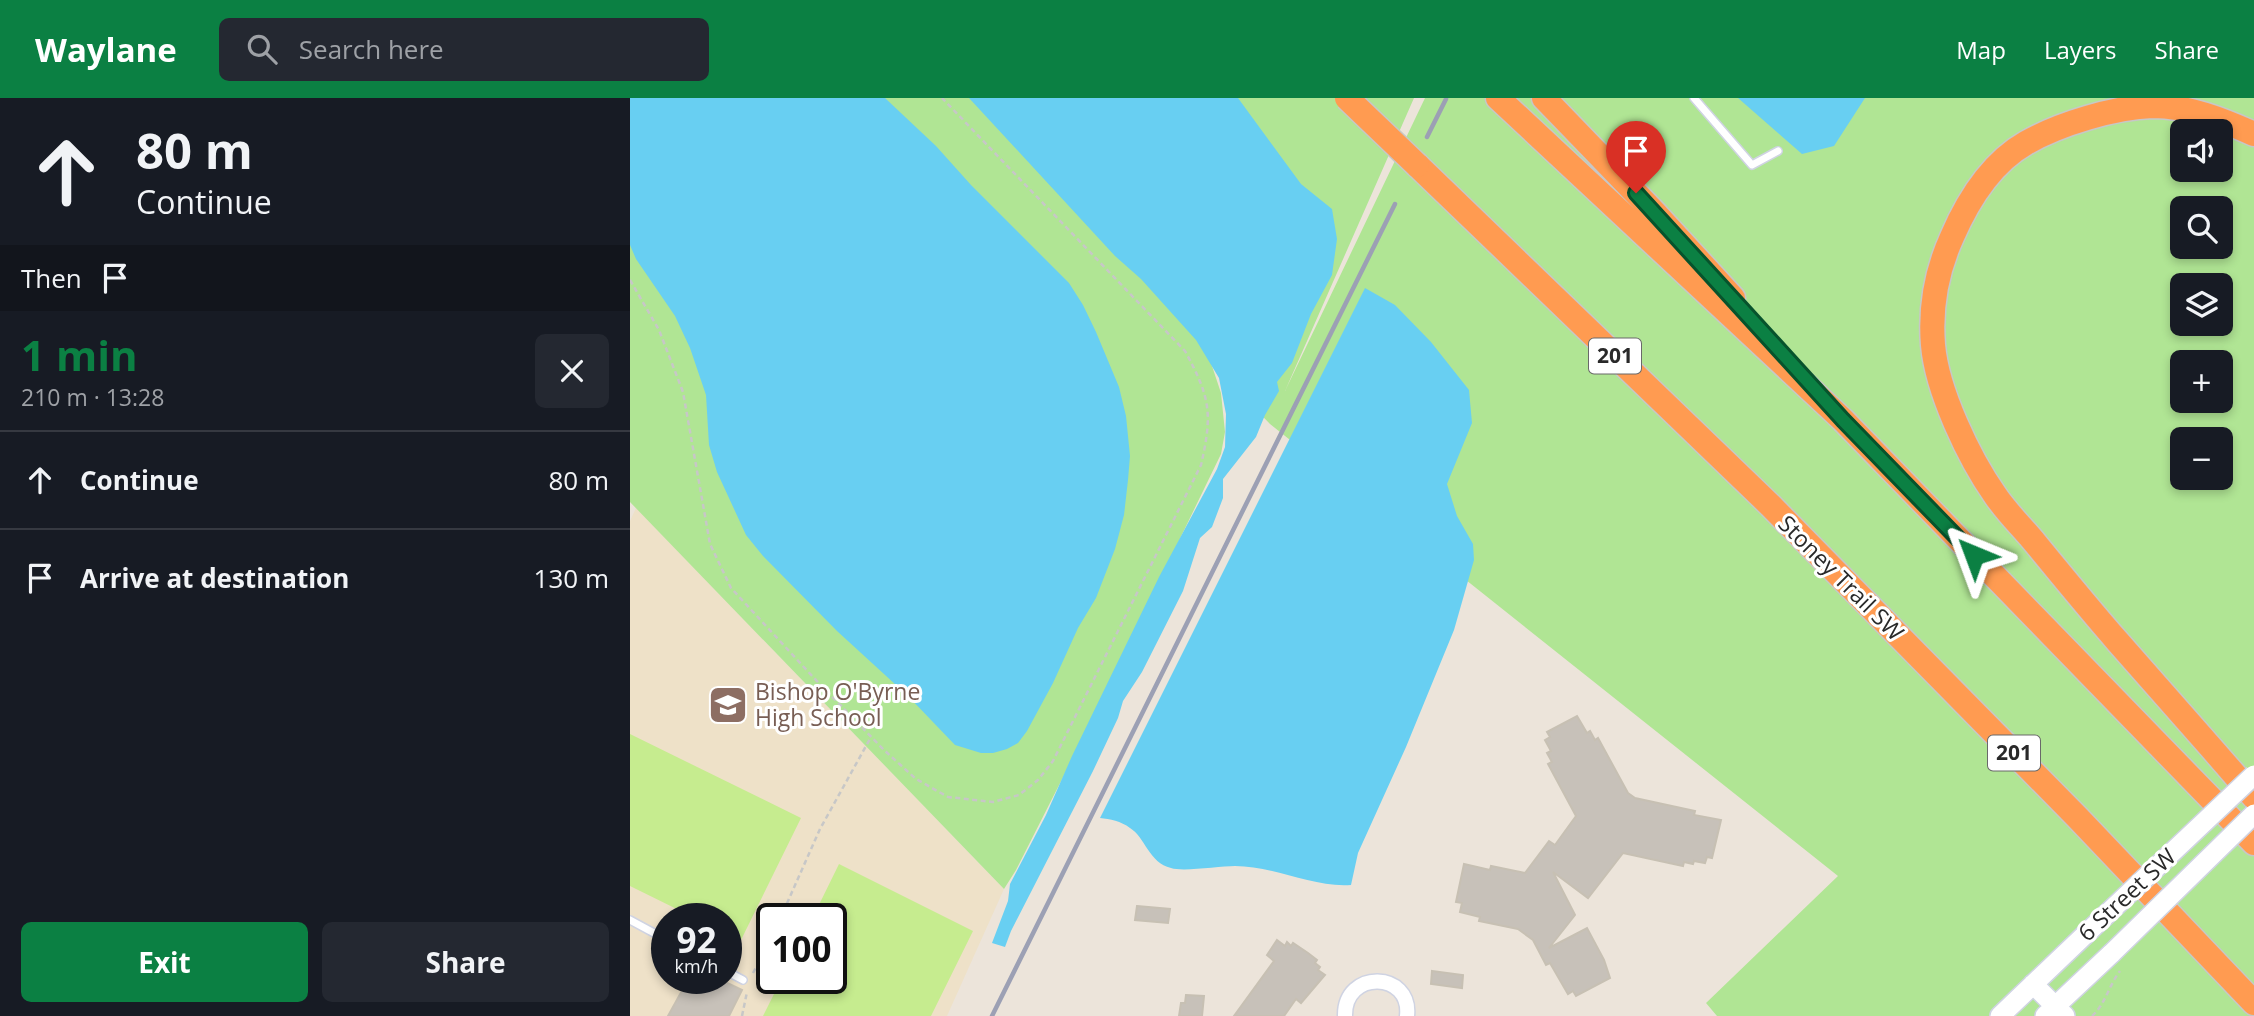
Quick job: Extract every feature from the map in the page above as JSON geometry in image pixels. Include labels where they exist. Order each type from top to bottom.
[{"type":"highway","name":"Stoney Trail SW","points":[[1347,98],[1771,506],[2078,818],[2254,1003]]},
{"type":"highway","points":[[1498,98],[1843,420]]},
{"type":"highway","points":[[1544,98],[1664,223],[1843,420],[2254,843]]},
{"type":"highway","points":[[2254,134],[2223,120],[2153,106],[2073,122],[2025,143],[1980,185],[1959,220],[1943,258],[1933,299],[1933,346],[1943,390],[1963,439],[1995,495],[2074,592],[2254,797]]},
{"type":"main road","name":"6 Street SW","points":[[2000,1016],[2254,775]]},
{"type":"main road","name":"6 Street SW","points":[[2055,1013],[2119,959],[2254,814]]},
{"type":"main road","points":[[2033,984],[2055,1013]]},
{"type":"street","points":[[1345,1016],[1347,1002],[1352,993],[1365,983],[1375,981],[1398,989],[1407,1005],[1407,1016]]},
{"type":"lane","points":[[1693,98],[1752,165],[1778,151]]},
{"type":"lane","points":[[630,920],[651,931]]},
{"type":"path","points":[[630,280],[659,330],[684,392],[710,544],[732,588],[871,737],[916,779],[948,797],[993,802],[1019,795],[1038,780],[1053,761],[1201,465],[1209,414],[1202,383],[1185,351],[942,98]]},
{"type":"path","points":[[787,903],[820,829],[871,737]]},
{"type":"path","points":[[2092,1016],[2100,1009],[2116,977],[2119,959]]},
{"type":"path","points":[[742,1016],[747,998],[745,983],[756,965]]},
{"type":"shaded area","name":"Bishop O'Byrne High School","points":[[636,508],[1004,889],[947,1016],[630,1016],[630,521]]},
{"type":"green space","points":[[630,98],[1414,98],[1285,391],[1425,98],[2254,98],[2254,1016],[1717,1016],[1706,1003],[1838,876],[1270,424],[1211,363],[1221,393],[1225,432],[1221,454],[1091,722],[1004,889],[630,502]]},
{"type":"green space","points":[[630,734],[801,818],[759,903],[756,903],[756,910],[742,938],[742,903],[665,903],[630,886]]},
{"type":"green space","points":[[839,864],[973,931],[931,1016],[763,1016],[774,994],[847,994],[847,903],[820,903]]},
{"type":"water","points":[[630,98],[885,98],[936,146],[1069,283],[1083,305],[1119,387],[1126,416],[1130,456],[1124,515],[1115,549],[1096,598],[1078,628],[1053,683],[1018,743],[993,753],[981,753],[955,745],[908,696],[837,631],[763,556],[746,535],[717,472],[709,445],[706,395],[690,348],[675,316],[636,259],[630,245]]},
{"type":"water","points":[[969,98],[1238,98],[1301,184],[1332,209],[1337,239],[1332,275],[1311,314],[1292,363],[1277,382],[1279,391],[1256,437],[1223,479],[1223,498],[1212,527],[1200,538],[1183,591],[1142,672],[1123,701],[1118,718],[1093,771],[1005,947],[992,943],[1008,901],[1010,884],[1046,815],[1159,577],[1217,469],[1225,447],[1226,414],[1219,378],[1196,340]]},
{"type":"water","points":[[1738,98],[1865,98],[1834,146],[1802,154]]},
{"type":"water","points":[[1365,288],[1395,305],[1431,342],[1469,390],[1472,423],[1447,484],[1457,516],[1473,544],[1474,560],[1454,630],[1406,747],[1358,853],[1351,885],[1323,883],[1250,867],[1171,868],[1157,861],[1130,828],[1100,818]]},
{"type":"building","points":[[1577,716],[1587,733],[1590,731],[1595,740],[1598,738],[1628,793],[1635,798],[1695,811],[1694,815],[1721,820],[1712,858],[1707,857],[1705,863],[1684,862],[1683,866],[1623,853],[1588,898],[1553,872],[1575,915],[1549,948],[1587,928],[1610,978],[1576,996],[1573,991],[1568,994],[1550,963],[1546,965],[1533,940],[1518,929],[1479,921],[1480,917],[1460,912],[1462,903],[1456,902],[1464,864],[1490,870],[1491,866],[1525,873],[1549,841],[1555,845],[1576,816],[1548,764],[1552,762],[1547,753],[1551,751],[1545,740],[1550,737],[1547,732]]},
{"type":"building","points":[[1137,906],[1170,909],[1168,923],[1135,920]]},
{"type":"building","points":[[1277,940],[1285,946],[1287,942],[1291,946],[1293,943],[1308,953],[1317,960],[1315,963],[1320,967],[1318,970],[1325,975],[1301,1003],[1296,999],[1284,1016],[1234,1016],[1274,961],[1267,955]]},
{"type":"building","points":[[1432,971],[1463,975],[1462,988],[1431,984]]},
{"type":"building","points":[[680,994],[740,994],[729,1016],[668,1016]]},
{"type":"building","points":[[1186,995],[1204,996],[1202,1016],[1179,1016],[1181,1003],[1185,1003]]},
{"type":"railway","points":[[1427,137],[1446,99]]},
{"type":"railway","points":[[992,1016],[1395,204]]},
{"type":"place","name":"Bishop O'Byrne High School","points":[[728,705]]},
{"type":"route","points":[[1636,193],[1843,420],[1974,555]]}]
